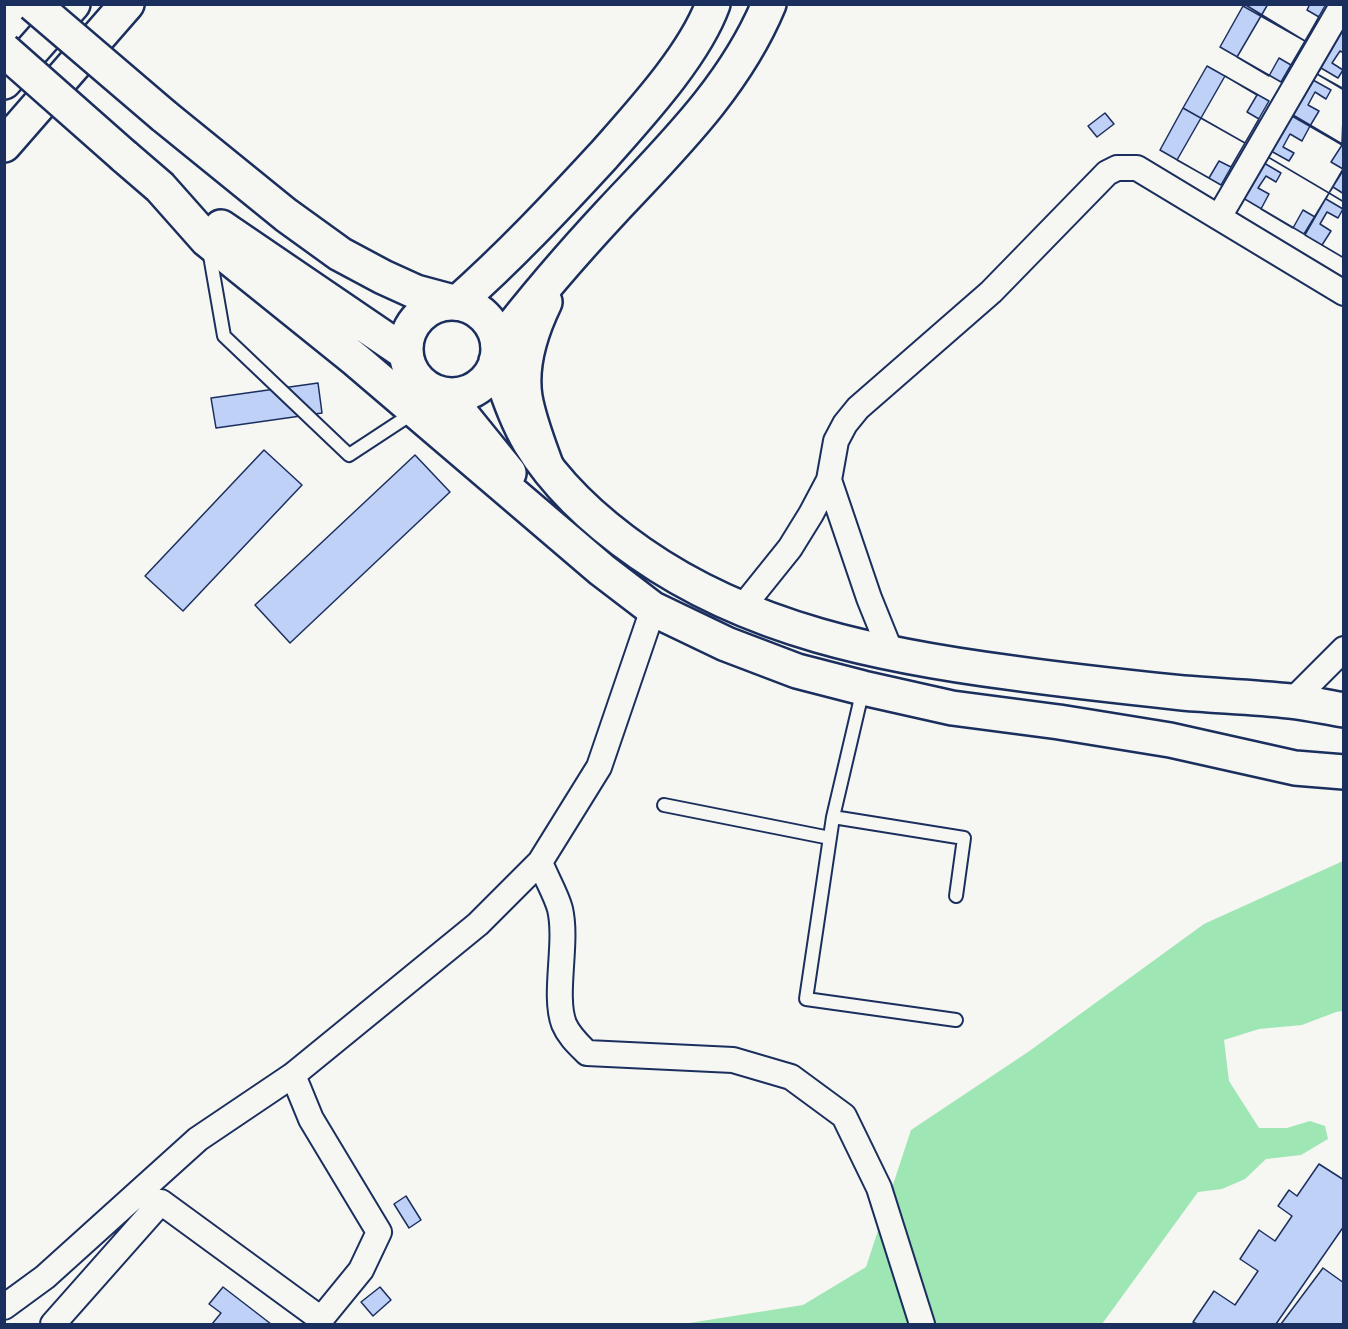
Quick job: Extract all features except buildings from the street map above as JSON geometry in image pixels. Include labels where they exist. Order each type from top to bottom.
[{"type":"highway","points":[[33,4],[164,116],[286,215],[340,254],[416,292],[472,308],[485,317],[494,330],[497,353],[529,442],[581,506],[623,541],[670,574],[741,609],[812,634],[892,655],[952,666],[1073,681],[1292,701],[1344,710]]},
{"type":"highway","points":[[4,82],[73,4]]},
{"type":"highway","points":[[4,145],[127,4]]},
{"type":"highway","points":[[424,401],[421,383],[412,372],[406,353],[409,332],[416,320],[427,310],[441,304],[457,303],[496,269],[532,232],[638,117],[678,65],[708,18],[713,4]]},
{"type":"highway","points":[[424,401],[464,393],[478,387],[489,375],[497,353],[537,295],[582,243],[697,120],[735,69],[760,26],[769,4]]},
{"type":"highway","points":[[4,50],[160,187],[406,353]]},
{"type":"highway","points":[[160,187],[207,240],[356,360],[424,401],[569,542],[652,609],[726,644],[797,671],[863,688],[952,708],[1170,740],[1295,768],[1344,772]]},
{"type":"highway","points":[[546,465],[525,396],[528,342],[544,303],[582,243]]},
{"type":"highway","points":[[1295,768],[1316,779],[1344,789]]},
{"type":"street","points":[[1219,217],[1343,4]]},
{"type":"street","points":[[741,609],[790,548],[829,480],[836,441],[845,424],[858,408],[991,292],[1107,173],[1117,168],[1137,168],[1344,293]]},
{"type":"street","points":[[829,480],[869,598],[892,655]]},
{"type":"street","points":[[4,1307],[45,1277],[198,1139],[293,1075],[478,924],[540,862],[599,767],[652,609]]},
{"type":"street","points":[[1292,701],[1344,649]]},
{"type":"street","points":[[540,862],[560,910],[563,950],[561,999],[564,1024],[573,1040],[587,1053],[733,1060],[791,1077],[844,1116],[879,1188],[922,1324]]},
{"type":"street","points":[[53,1324],[161,1202],[322,1323],[361,1270],[379,1233],[311,1119],[293,1075]]},
{"type":"lane","points":[[207,240],[224,336],[349,455],[424,401]]},
{"type":"lane","points":[[863,688],[833,817],[806,999],[956,1020]]},
{"type":"lane","points":[[664,805],[830,838]]},
{"type":"lane","points":[[833,817],[964,838],[956,896]]},
{"type":"green space","points":[[1343,861],[1343,1011],[1302,1025],[1259,1029],[1224,1040],[1229,1081],[1259,1128],[1287,1128],[1310,1121],[1325,1126],[1328,1139],[1301,1155],[1266,1159],[1245,1179],[1222,1189],[1198,1192],[1102,1324],[683,1324],[803,1305],[866,1267],[911,1130],[1028,1052],[1204,924]]}]
